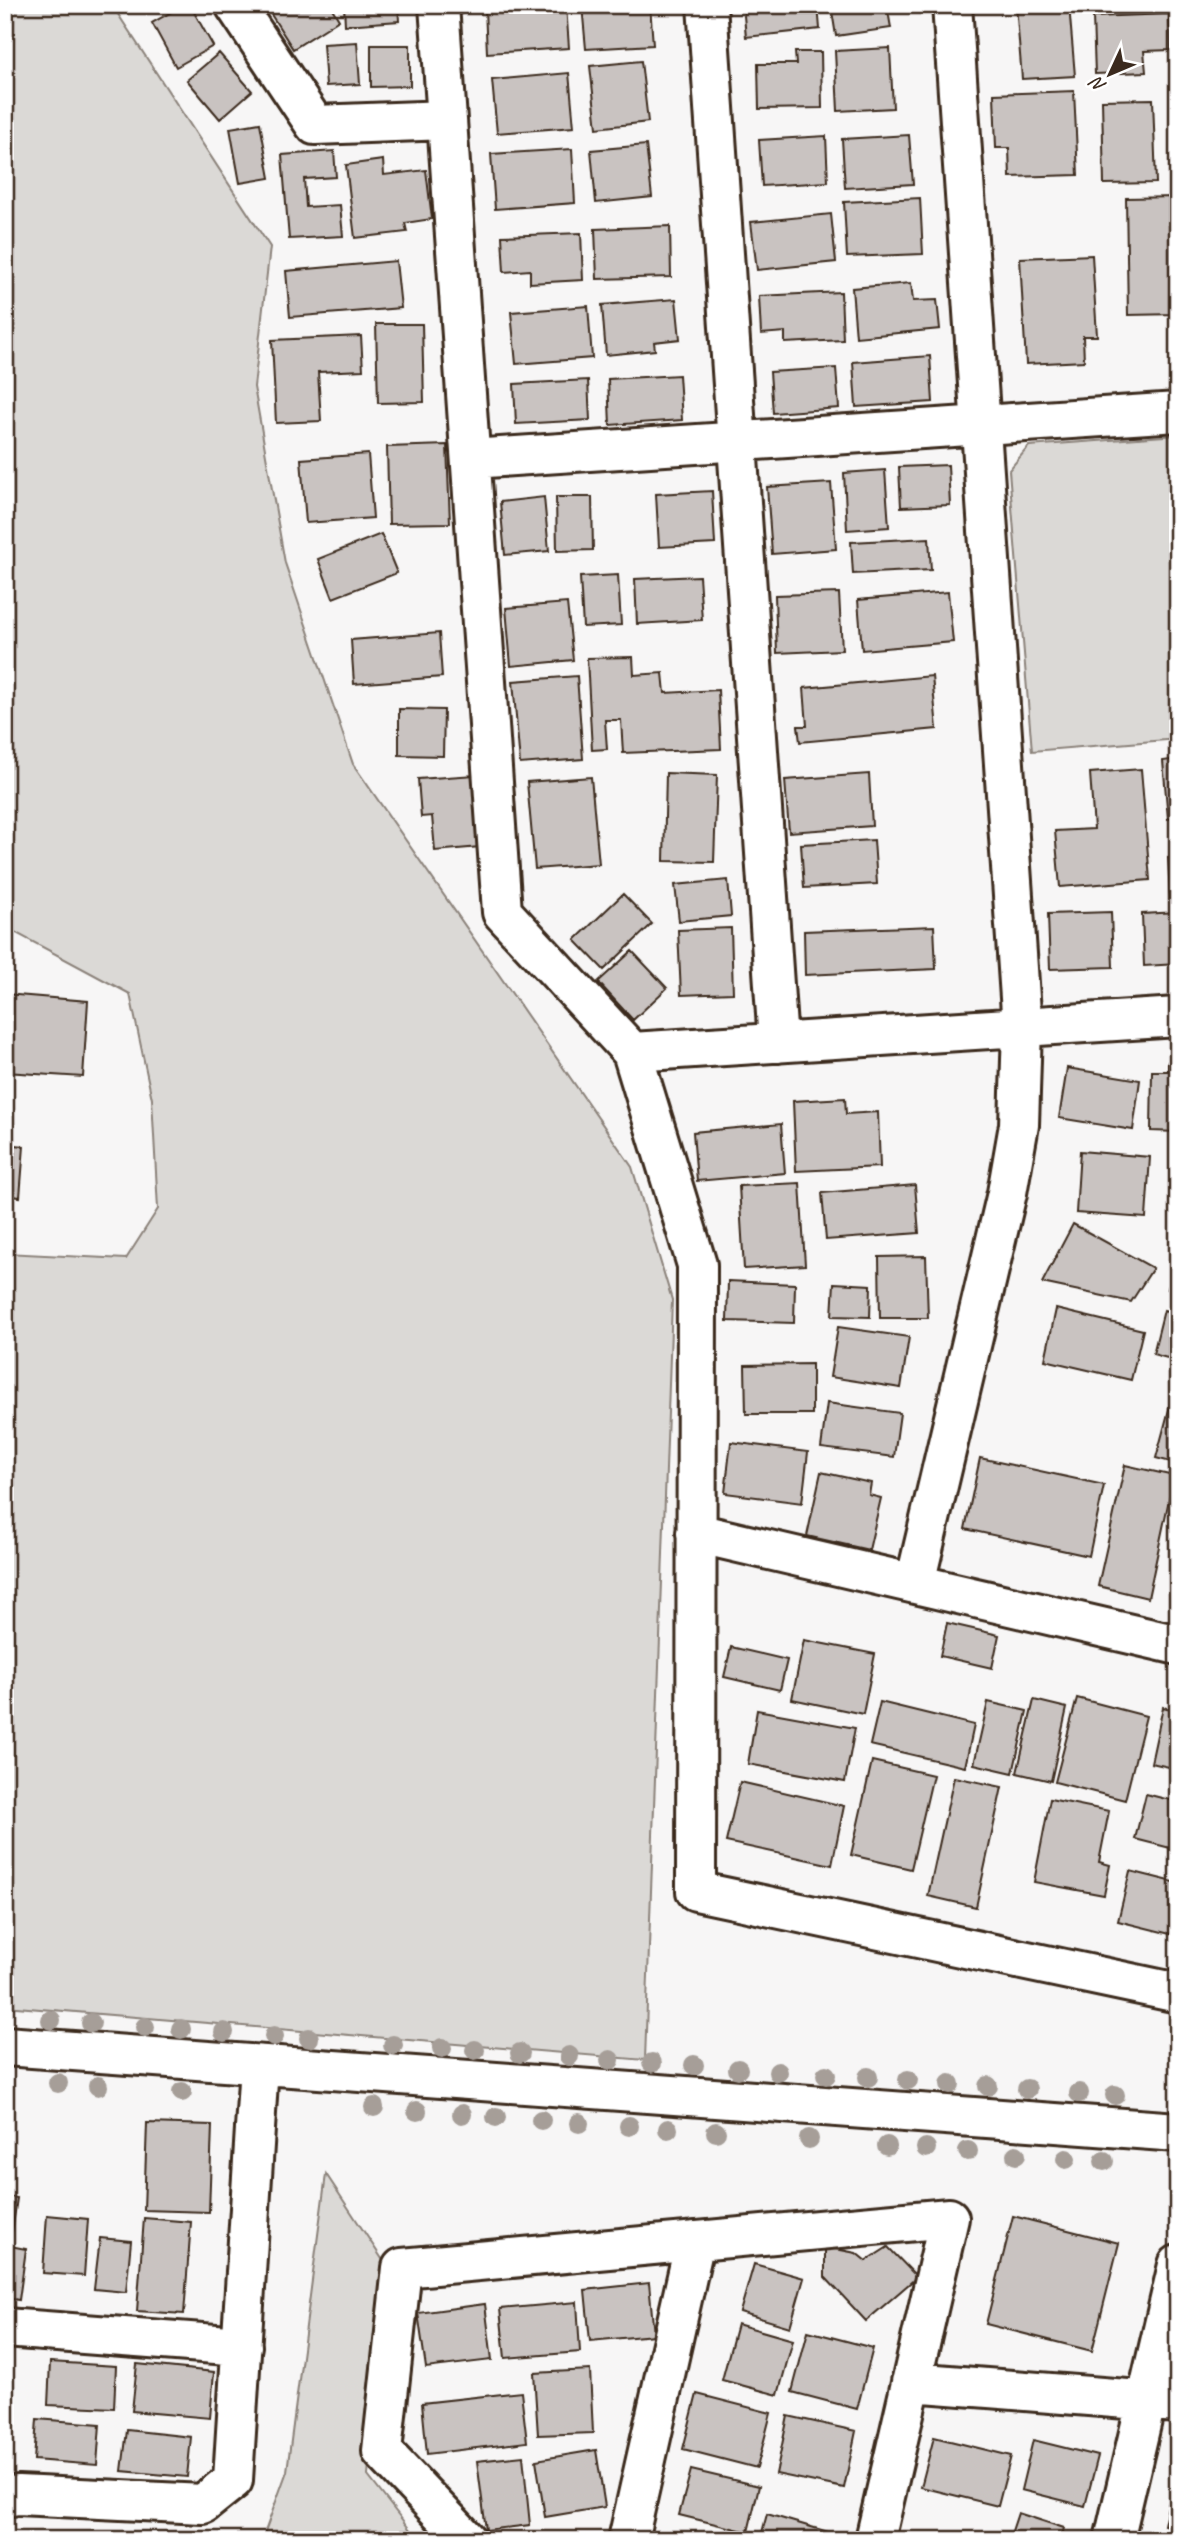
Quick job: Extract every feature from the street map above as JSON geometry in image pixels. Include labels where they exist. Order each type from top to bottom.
[{"type":"street","points":[[235,5],[315,125],[447,120]]},
{"type":"street","points":[[439,5],[502,912],[632,1052],[697,1265],[696,1891],[1178,1993]]},
{"type":"street","points":[[707,5],[778,1042]]},
{"type":"street","points":[[915,1583],[1007,1193],[1019,1125],[1022,1027],[952,5]]},
{"type":"street","points":[[471,459],[1178,412]]},
{"type":"street","points":[[632,1052],[1178,1017]]},
{"type":"street","points":[[696,1533],[1178,1644]]},
{"type":"street","points":[[5,2046],[1178,2132]]},
{"type":"street","points":[[5,2497],[18,2495],[203,2504],[233,2480],[259,2065]]},
{"type":"street","points":[[467,2540],[382,2451],[402,2268],[949,2218],[875,2540]]},
{"type":"street","points":[[628,2540],[695,2241]]},
{"type":"street","points":[[1114,2540],[1162,2402],[1178,2265]]},
{"type":"street","points":[[5,2328],[242,2346]]},
{"type":"street","points":[[911,2382],[1162,2402]]},
{"type":"shaded area","points":[[5,5],[112,5],[270,247],[254,387],[285,563],[353,764],[632,1167],[672,1300],[645,2060],[5,2006],[5,1253],[126,1259],[158,1209],[152,1099],[130,994],[5,927]]},
{"type":"shaded area","points":[[1178,435],[1178,739],[1032,751],[1009,470],[1029,446]]},
{"type":"shaded area","points":[[326,2174],[384,2262],[368,2476],[418,2540],[262,2540],[287,2471]]},
{"type":"building","points":[[184,5],[190,5],[213,46],[176,67],[152,23]]},
{"type":"building","points":[[265,5],[330,5],[339,20],[293,49]]},
{"type":"building","points":[[344,5],[398,5],[399,21],[345,25]]},
{"type":"building","points":[[566,5],[569,48],[487,53],[485,9]]},
{"type":"building","points":[[582,5],[650,5],[653,45],[586,49]]},
{"type":"building","points":[[743,5],[818,5],[820,29],[746,37]]},
{"type":"building","points":[[831,5],[887,5],[891,28],[836,36]]},
{"type":"building","points":[[1016,5],[1069,5],[1075,76],[1022,79]]},
{"type":"building","points":[[1169,14],[1171,50],[1144,51],[1146,72],[1095,74],[1093,17]]},
{"type":"building","points":[[357,42],[360,84],[326,86],[323,44]]},
{"type":"building","points":[[371,45],[410,45],[410,86],[371,87]]},
{"type":"building","points":[[890,48],[893,108],[838,111],[835,51]]},
{"type":"building","points":[[795,52],[821,52],[822,108],[759,109],[758,64],[796,64]]},
{"type":"building","points":[[219,53],[252,91],[220,119],[187,80]]},
{"type":"building","points":[[641,61],[648,122],[597,128],[590,66]]},
{"type":"building","points":[[569,73],[574,127],[497,133],[492,80]]},
{"type":"building","points":[[1074,91],[1078,175],[1010,177],[1009,148],[996,148],[994,94]]},
{"type":"building","points":[[1153,99],[1156,183],[1104,184],[1102,100]]},
{"type":"building","points":[[260,123],[270,178],[240,183],[230,128]]},
{"type":"building","points":[[909,135],[913,184],[845,188],[842,139]]},
{"type":"building","points":[[826,136],[828,182],[762,186],[759,140]]},
{"type":"building","points":[[646,145],[652,197],[596,203],[591,150]]},
{"type":"building","points":[[572,149],[575,203],[495,209],[491,154]]},
{"type":"building","points":[[334,151],[336,177],[304,179],[306,207],[340,205],[343,236],[289,239],[282,155]]},
{"type":"building","points":[[383,160],[384,175],[426,170],[432,219],[405,223],[407,232],[355,238],[346,165]]},
{"type":"building","points":[[1175,197],[1178,314],[1128,315],[1126,198]]},
{"type":"building","points":[[920,198],[923,254],[847,257],[844,202]]},
{"type":"building","points":[[831,214],[836,262],[757,270],[751,222]]},
{"type":"building","points":[[670,226],[671,277],[597,279],[595,229]]},
{"type":"building","points":[[581,233],[583,280],[530,283],[530,270],[504,272],[502,236]]},
{"type":"building","points":[[1092,255],[1097,336],[1083,336],[1084,361],[1026,364],[1020,258]]},
{"type":"building","points":[[396,261],[401,308],[290,317],[286,271]]},
{"type":"building","points":[[911,283],[913,301],[937,300],[940,329],[856,337],[852,288]]},
{"type":"building","points":[[841,292],[843,340],[785,343],[785,332],[761,334],[759,296]]},
{"type":"building","points":[[676,299],[680,339],[654,342],[655,350],[606,355],[602,305]]},
{"type":"building","points":[[588,306],[592,358],[516,364],[511,312]]},
{"type":"building","points":[[376,324],[422,324],[424,402],[378,403]]},
{"type":"building","points":[[361,336],[363,370],[318,372],[321,421],[276,423],[272,340]]},
{"type":"building","points":[[930,356],[933,402],[856,407],[853,362]]},
{"type":"building","points":[[836,368],[839,408],[773,413],[770,372]]},
{"type":"building","points":[[679,375],[682,420],[610,425],[608,379]]},
{"type":"building","points":[[588,380],[590,420],[516,424],[514,384]]},
{"type":"building","points":[[447,445],[450,523],[389,524],[387,447]]},
{"type":"building","points":[[368,454],[373,518],[306,523],[301,459]]},
{"type":"building","points":[[948,465],[950,505],[901,507],[899,467]]},
{"type":"building","points":[[885,470],[889,527],[847,530],[844,473]]},
{"type":"building","points":[[831,483],[836,549],[772,554],[767,487]]},
{"type":"building","points":[[712,491],[715,544],[659,547],[656,494]]},
{"type":"building","points":[[544,497],[549,551],[505,555],[500,502]]},
{"type":"building","points":[[556,497],[592,497],[593,550],[557,551]]},
{"type":"building","points":[[381,534],[397,573],[333,598],[318,559]]},
{"type":"building","points":[[929,538],[931,570],[853,574],[851,542]]},
{"type":"building","points":[[618,575],[621,625],[583,627],[580,577]]},
{"type":"building","points":[[699,576],[702,620],[637,624],[635,579]]},
{"type":"building","points":[[948,592],[953,642],[862,650],[858,600]]},
{"type":"building","points":[[839,593],[842,650],[777,653],[775,595]]},
{"type":"building","points":[[567,603],[573,660],[511,666],[506,608]]},
{"type":"building","points":[[439,633],[442,677],[354,684],[351,640]]},
{"type":"building","points":[[633,657],[634,675],[663,673],[665,693],[718,690],[721,749],[623,753],[621,720],[605,720],[607,749],[592,750],[587,658]]},
{"type":"building","points":[[577,676],[583,759],[520,764],[513,681]]},
{"type":"building","points":[[932,676],[937,729],[800,742],[798,726],[807,726],[804,688]]},
{"type":"building","points":[[399,709],[444,710],[443,756],[399,755]]},
{"type":"building","points":[[1178,759],[1178,818],[1168,819],[1163,761]]},
{"type":"building","points":[[1141,769],[1150,880],[1060,887],[1055,831],[1094,829],[1090,773]]},
{"type":"building","points":[[666,773],[717,775],[714,862],[664,861]]},
{"type":"building","points":[[869,774],[872,826],[789,832],[785,780]]},
{"type":"building","points":[[475,775],[480,847],[435,851],[432,816],[421,817],[418,779]]},
{"type":"building","points":[[591,777],[599,864],[535,869],[527,782]]},
{"type":"building","points":[[874,840],[877,884],[804,888],[801,844]]},
{"type":"building","points":[[1178,857],[1178,896],[1170,897],[1168,858]]},
{"type":"building","points":[[728,880],[731,916],[679,921],[675,885]]},
{"type":"building","points":[[623,894],[652,924],[604,970],[575,940]]},
{"type":"building","points":[[1111,912],[1113,967],[1050,969],[1048,914]]},
{"type":"building","points":[[1178,912],[1178,964],[1144,966],[1142,914]]},
{"type":"building","points":[[934,926],[936,969],[805,975],[804,931]]},
{"type":"building","points":[[731,928],[733,993],[681,995],[678,930]]},
{"type":"building","points":[[632,951],[667,988],[633,1020],[598,982]]},
{"type":"building","points":[[5,994],[88,1001],[83,1077],[5,1072]]},
{"type":"building","points":[[1168,1062],[1178,1062],[1178,1132],[1151,1131],[1152,1071],[1168,1071]]},
{"type":"building","points":[[1067,1068],[1140,1080],[1133,1130],[1059,1118]]},
{"type":"building","points":[[845,1098],[846,1114],[878,1112],[880,1167],[796,1171],[793,1101]]},
{"type":"building","points":[[781,1124],[785,1173],[697,1181],[693,1132]]},
{"type":"building","points":[[5,1144],[24,1146],[20,1197],[5,1195]]},
{"type":"building","points":[[1080,1151],[1150,1157],[1146,1218],[1076,1213]]},
{"type":"building","points":[[800,1183],[805,1265],[744,1269],[739,1186]]},
{"type":"building","points":[[915,1185],[919,1233],[826,1240],[822,1193]]},
{"type":"building","points":[[1073,1224],[1153,1268],[1131,1302],[1042,1283]]},
{"type":"building","points":[[1178,1248],[1178,1292],[1168,1289]]},
{"type":"building","points":[[926,1256],[928,1318],[880,1318],[879,1257]]},
{"type":"building","points":[[728,1281],[795,1284],[794,1323],[727,1321]]},
{"type":"building","points":[[834,1283],[871,1285],[870,1317],[832,1316]]},
{"type":"building","points":[[1056,1309],[1143,1330],[1131,1380],[1045,1360]]},
{"type":"building","points":[[1164,1310],[1178,1314],[1178,1361],[1153,1354]]},
{"type":"building","points":[[838,1327],[909,1337],[901,1388],[830,1377]]},
{"type":"building","points":[[812,1364],[812,1414],[746,1414],[745,1365]]},
{"type":"building","points":[[1171,1402],[1178,1404],[1178,1464],[1156,1458]]},
{"type":"building","points":[[827,1403],[900,1413],[894,1457],[821,1448]]},
{"type":"building","points":[[731,1442],[808,1452],[802,1503],[725,1493]]},
{"type":"building","points":[[980,1458],[1104,1485],[1089,1556],[965,1529]]},
{"type":"building","points":[[1125,1465],[1174,1476],[1148,1598],[1098,1586]]},
{"type":"building","points":[[821,1472],[871,1483],[869,1495],[881,1498],[869,1550],[807,1536]]},
{"type":"building","points":[[947,1623],[999,1635],[992,1668],[940,1656]]},
{"type":"building","points":[[804,1640],[875,1654],[863,1714],[792,1699]]},
{"type":"building","points":[[731,1647],[787,1660],[780,1690],[724,1677]]},
{"type":"building","points":[[1077,1698],[1146,1716],[1125,1800],[1055,1782]]},
{"type":"building","points":[[1034,1700],[1067,1708],[1051,1781],[1017,1773]]},
{"type":"building","points":[[880,1702],[974,1725],[965,1767],[870,1745]]},
{"type":"building","points":[[988,1702],[1027,1711],[1013,1773],[974,1764]]},
{"type":"building","points":[[1163,1707],[1178,1711],[1178,1769],[1151,1763]]},
{"type":"building","points":[[757,1710],[855,1728],[845,1782],[748,1764]]},
{"type":"building","points":[[872,1761],[933,1775],[911,1869],[851,1855]]},
{"type":"building","points":[[954,1777],[1002,1787],[976,1907],[928,1896]]},
{"type":"building","points":[[740,1782],[844,1806],[832,1865],[726,1842]]},
{"type":"building","points":[[1146,1794],[1178,1802],[1178,1850],[1135,1839]]},
{"type":"building","points":[[1050,1799],[1109,1811],[1099,1862],[1110,1865],[1104,1895],[1034,1882]]},
{"type":"building","points":[[1130,1871],[1178,1883],[1178,1936],[1118,1921]]},
{"type":"building","points":[[147,2123],[212,2125],[209,2212],[144,2210]]},
{"type":"building","points":[[5,2196],[17,2198],[10,2246],[26,2249],[19,2300],[5,2298]]},
{"type":"building","points":[[47,2215],[88,2219],[84,2276],[43,2273]]},
{"type":"building","points":[[1013,2216],[1119,2243],[1092,2351],[986,2324]]},
{"type":"building","points":[[144,2218],[191,2222],[184,2314],[137,2311]]},
{"type":"building","points":[[100,2238],[131,2241],[126,2292],[94,2289]]},
{"type":"building","points":[[825,2247],[856,2253],[866,2261],[888,2247],[917,2277],[866,2321],[825,2277]]},
{"type":"building","points":[[754,2264],[804,2278],[790,2327],[740,2312]]},
{"type":"building","points":[[649,2283],[654,2335],[590,2341],[585,2290]]},
{"type":"building","points":[[577,2302],[580,2352],[505,2358],[500,2309]]},
{"type":"building","points":[[485,2304],[492,2360],[426,2368],[418,2313]]},
{"type":"building","points":[[737,2324],[793,2340],[778,2395],[722,2380]]},
{"type":"building","points":[[808,2331],[873,2348],[857,2409],[792,2392]]},
{"type":"building","points":[[50,2362],[116,2366],[114,2408],[48,2405]]},
{"type":"building","points":[[137,2364],[214,2372],[210,2418],[132,2411]]},
{"type":"building","points":[[590,2370],[593,2433],[538,2435],[534,2373]]},
{"type":"building","points":[[521,2392],[527,2442],[427,2454],[422,2403]]},
{"type":"building","points":[[697,2394],[771,2413],[757,2468],[683,2449]]},
{"type":"building","points":[[788,2416],[856,2431],[844,2488],[776,2474]]},
{"type":"building","points":[[37,2419],[100,2424],[97,2465],[34,2460]]},
{"type":"building","points":[[127,2430],[191,2437],[187,2477],[122,2471]]},
{"type":"building","points":[[934,2437],[1011,2456],[998,2506],[921,2487]]},
{"type":"building","points":[[1033,2440],[1098,2456],[1085,2506],[1021,2490]]},
{"type":"building","points":[[596,2450],[605,2507],[545,2517],[536,2460]]},
{"type":"building","points":[[523,2456],[530,2525],[486,2530],[477,2461]]},
{"type":"building","points":[[1178,2460],[1178,2528],[1164,2525]]},
{"type":"building","points":[[691,2470],[759,2486],[748,2532],[679,2515]]},
{"type":"building","points":[[1018,2513],[1064,2528],[1061,2540],[1009,2540]]},
{"type":"building","points":[[767,2514],[835,2534],[833,2540],[760,2540]]}]
